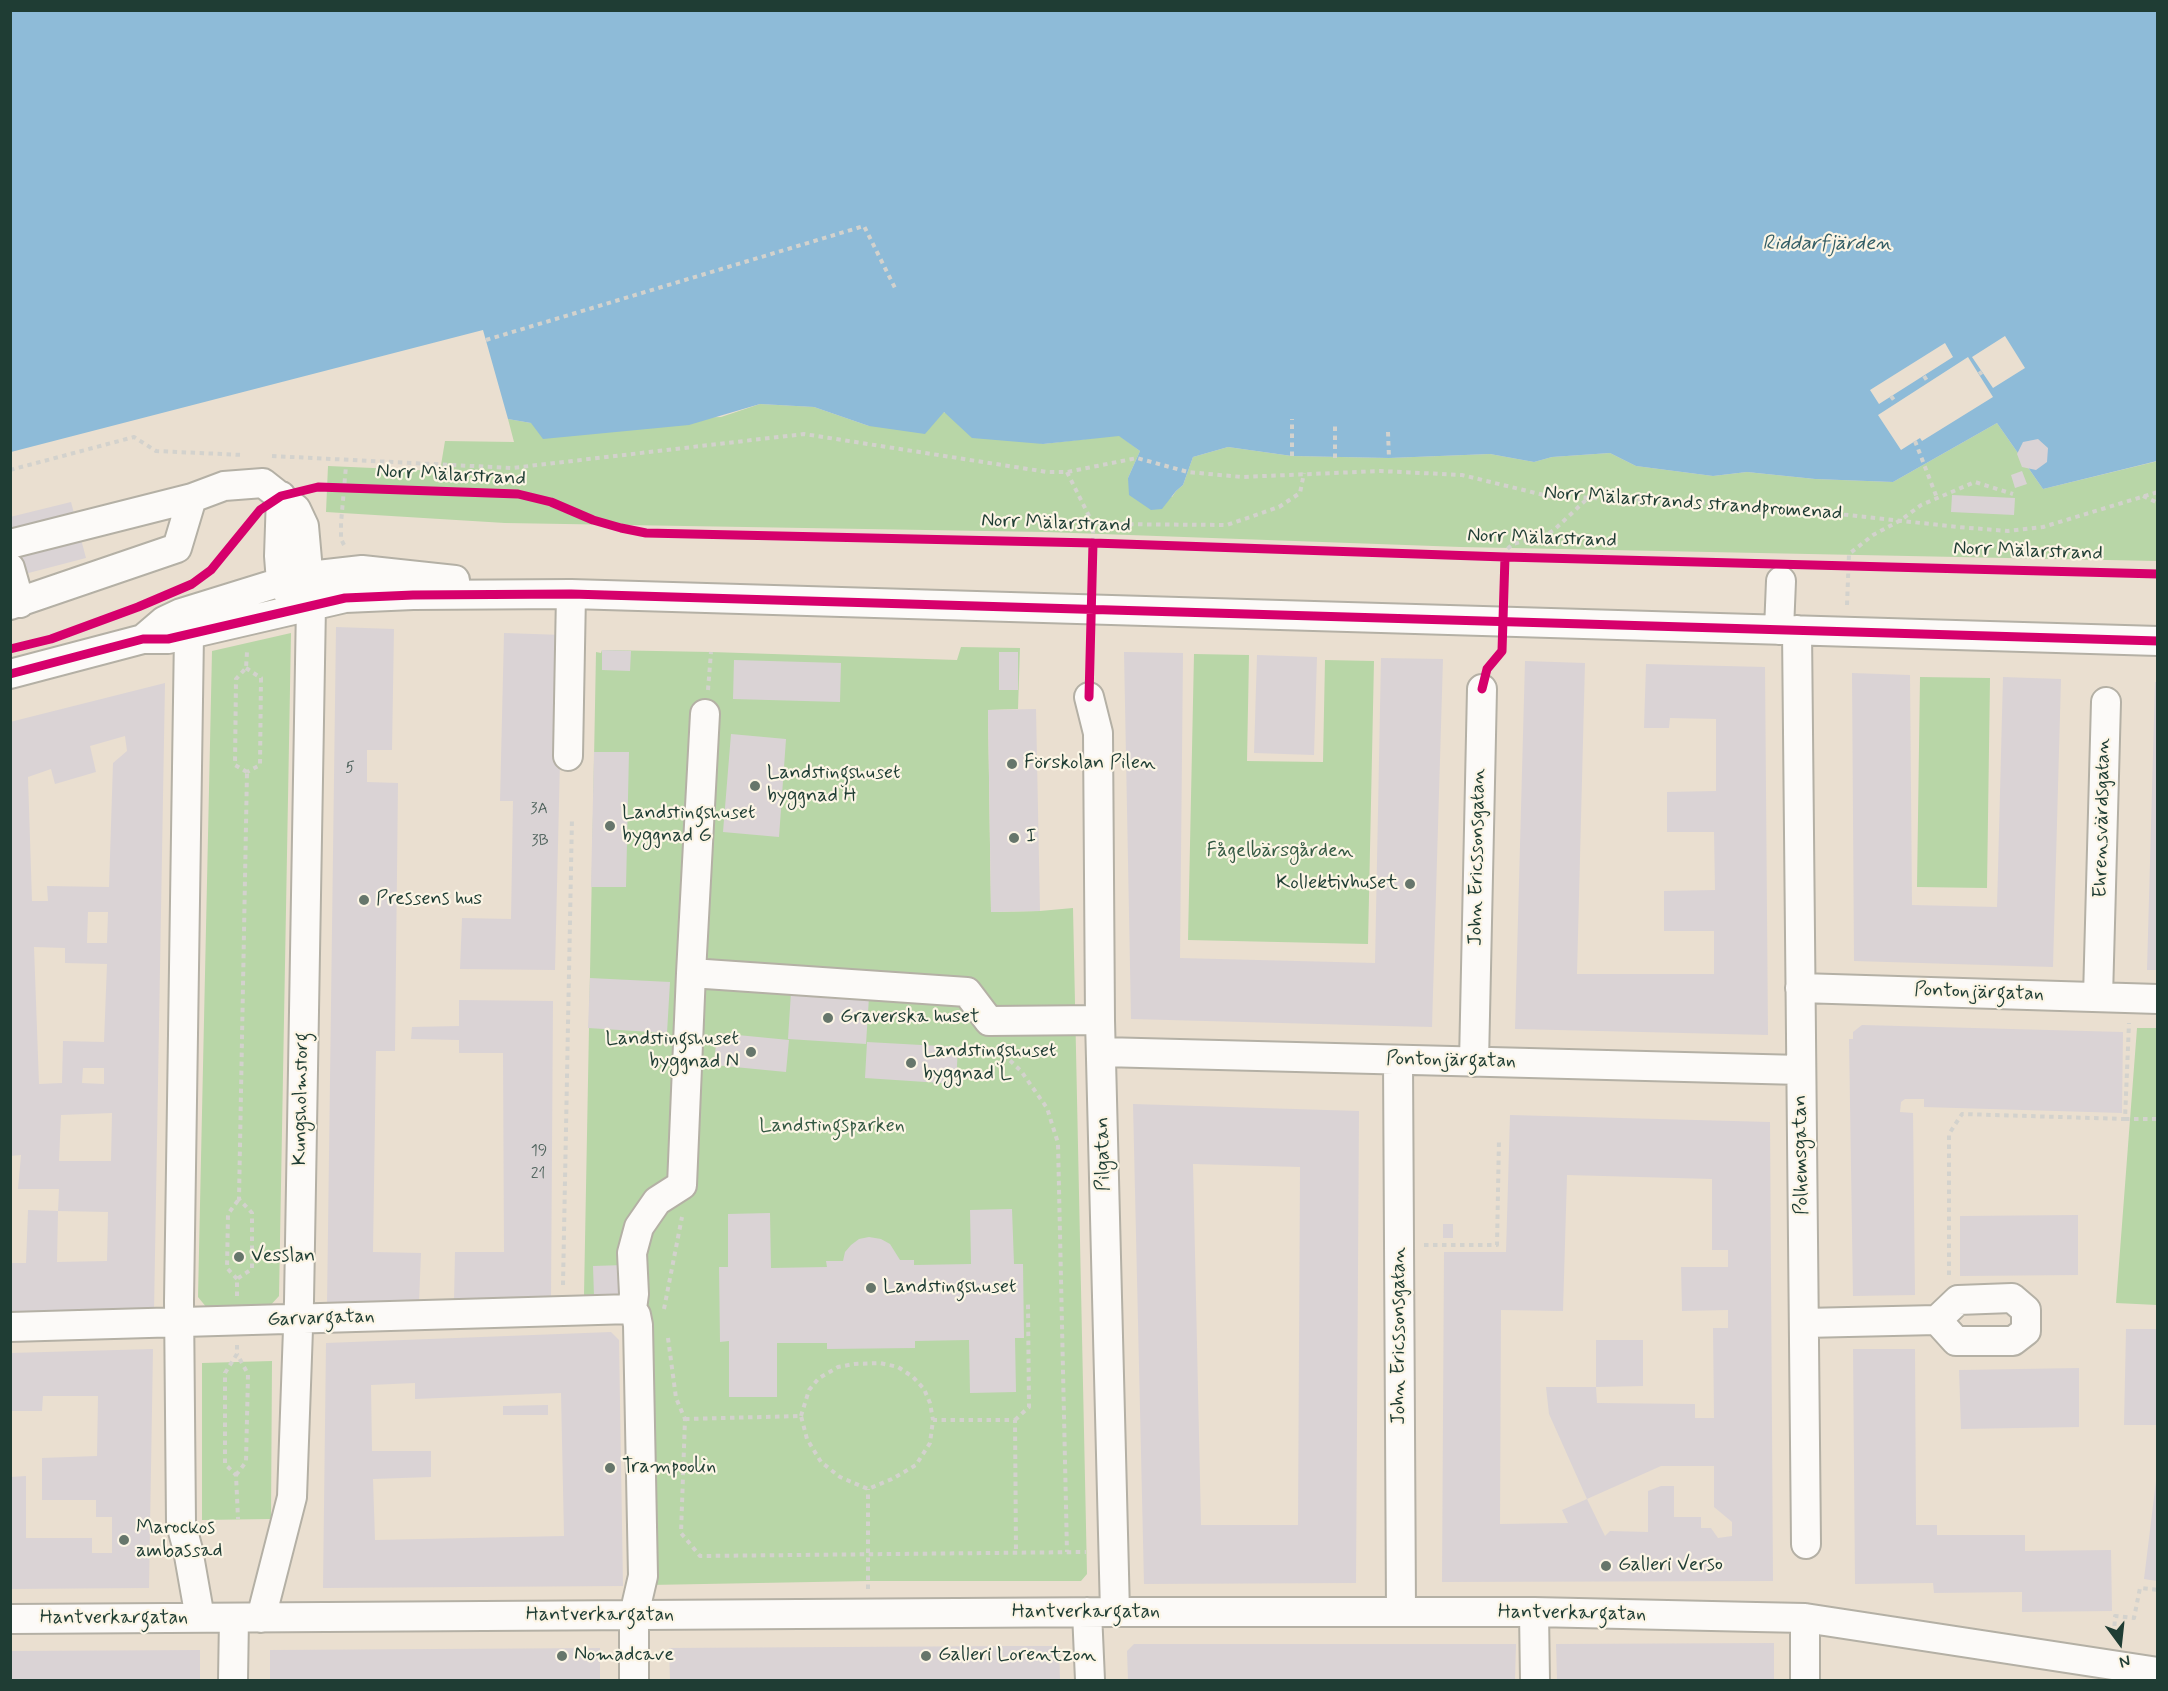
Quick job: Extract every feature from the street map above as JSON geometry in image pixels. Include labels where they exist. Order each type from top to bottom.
[{"type":"street","points":[[10,544],[192,498],[224,486],[263,483],[281,496],[280,582],[290,597],[311,605]]},
{"type":"street","name":"Kungsholmstorg","points":[[261,1618],[292,1497],[298,1320],[311,605],[304,526],[296,509],[281,496]]},
{"type":"street","points":[[10,568],[15,604],[177,548],[192,498]]},
{"type":"street","points":[[143,639],[165,621],[181,613],[280,582],[362,570],[571,594]]},
{"type":"street","name":"Polhemsgatan","points":[[1781,581],[1788,630],[1800,988],[1806,1544]]},
{"type":"street","points":[[568,756],[571,594]]},
{"type":"street","points":[[10,674],[143,639],[168,639],[345,598],[413,595],[571,594],[2157,641]]},
{"type":"street","points":[[200,1618],[189,1550],[182,1524],[179,1324],[189,634],[204,606]]},
{"type":"street","name":"John Ericssonsgatan","points":[[1474,1062],[1482,689]]},
{"type":"street","name":"Pilgatan","points":[[1089,698],[1098,733],[1100,1020],[1115,1612]]},
{"type":"street","name":"Ehrensvärdsgatan","points":[[2098,997],[2106,702]]},
{"type":"street","points":[[634,1680],[634,1615],[643,1576],[638,1325],[632,1309],[634,1294],[632,1253],[639,1227],[657,1201],[682,1185],[705,714]]},
{"type":"street","points":[[691,972],[967,992],[989,1021],[1100,1020]]},
{"type":"street","name":"Pontonjärgatan","points":[[1800,988],[2157,999]]},
{"type":"street","name":"Pontonjärgatan","points":[[1102,1052],[1801,1070]]},
{"type":"street","name":"John Ericssonsgatan","points":[[1398,1060],[1401,1612]]},
{"type":"street","points":[[1804,1323],[1937,1320],[1958,1300],[2012,1298],[2026,1310],[2026,1331],[2013,1341],[1956,1341],[1937,1320]]},
{"type":"street","name":"Garvargatan","points":[[10,1327],[179,1324],[632,1309]]},
{"type":"street","points":[[1087,1612],[1090,1680]]},
{"type":"street","name":"Hantverkargatan","points":[[10,1619],[1087,1612],[1534,1612],[1805,1618],[2157,1672]]},
{"type":"street","points":[[1534,1612],[1534,1680]]},
{"type":"street","points":[[233,1680],[234,1618]]},
{"type":"street","points":[[1805,1618],[1805,1680],[1810,1680]]},
{"type":"path","points":[[486,340],[864,226],[896,288]]},
{"type":"path","points":[[1924,376],[1928,382]]},
{"type":"path","points":[[1891,396],[1896,403]]},
{"type":"path","points":[[1292,419],[1292,456]]},
{"type":"path","points":[[1335,424],[1335,458]]},
{"type":"path","points":[[1388,432],[1389,458]]},
{"type":"path","points":[[10,470],[134,437],[156,451],[252,456]]},
{"type":"path","points":[[1915,441],[1937,498]]},
{"type":"path","points":[[346,466],[339,488],[341,539],[346,551]]},
{"type":"path","points":[[1066,472],[1093,524],[1093,543]]},
{"type":"path","points":[[1093,524],[1227,525],[1279,507],[1293,498],[1300,493],[1304,473]]},
{"type":"path","points":[[1848,565],[1849,554],[1873,535],[1921,505],[1937,498],[1976,482],[2013,494]]},
{"type":"path","points":[[2143,496],[2157,503]]},
{"type":"path","points":[[1505,557],[1506,550],[1513,543],[1546,535],[1589,497]]},
{"type":"path","points":[[1836,565],[1860,566]]},
{"type":"path","points":[[705,714],[711,651]]},
{"type":"path","points":[[247,652],[246,668],[236,679],[235,765],[247,772]]},
{"type":"path","points":[[246,668],[261,678],[260,765],[247,772]]},
{"type":"path","points":[[238,1519],[236,1475],[246,1462],[248,1374],[237,1354],[237,1279],[227,1268],[228,1214],[239,1198],[247,772]]},
{"type":"path","points":[[563,1310],[572,817]]},
{"type":"path","points":[[989,1021],[989,1040],[1022,1071],[1041,1099],[1047,1108],[1058,1143],[1067,1552]]},
{"type":"path","points":[[2125,1119],[2129,1032]]},
{"type":"path","points":[[1958,1300],[1949,1279],[1949,1134],[1962,1114],[2157,1119]]},
{"type":"path","points":[[1399,1245],[1497,1245],[1499,1138]]},
{"type":"path","points":[[665,1320],[664,1309],[687,1195],[682,1185]]},
{"type":"path","points":[[237,1279],[252,1269],[252,1213],[239,1198]]},
{"type":"path","points":[[933,1420],[1016,1420],[1029,1407],[1028,1304]]},
{"type":"path","points":[[667,1331],[676,1398],[685,1419],[681,1533],[700,1556],[1114,1552]]},
{"type":"path","points":[[236,1475],[225,1464],[225,1373],[237,1354]]},
{"type":"path","points":[[854,1364],[880,1364],[898,1367],[913,1377],[924,1389],[930,1403],[933,1420],[930,1443],[916,1465],[868,1489],[840,1477],[821,1462],[807,1438],[801,1416],[809,1390],[819,1378],[837,1367],[854,1364]]},
{"type":"path","points":[[685,1419],[801,1416]]},
{"type":"path","points":[[1016,1420],[1016,1553]]},
{"type":"path","points":[[868,1489],[868,1613]]},
{"type":"path","points":[[2114,1635],[2115,1616],[2134,1618],[2140,1588],[2157,1590]]},
{"type":"green space","points":[[760,404],[814,407],[869,426],[943,412],[1043,444],[1119,435],[1140,451],[1128,478],[1172,497],[1183,485],[1193,457],[1228,447],[1292,456],[1389,458],[1490,454],[1534,462],[1552,457],[1610,453],[1636,466],[1713,476],[1747,472],[1815,479],[1893,482],[1997,423],[2043,489],[2158,461],[2157,561],[1461,547],[1046,532],[505,523],[326,512],[328,466],[440,471],[445,441],[514,442],[508,419],[531,423],[721,417]]},
{"type":"green space","points":[[291,633],[279,1296],[268,1308],[207,1308],[198,1297],[212,651]]},
{"type":"green space","name":"Landstingsparken","points":[[961,647],[1020,648],[1018,709],[988,710],[991,912],[1073,908],[1087,1574],[1081,1581],[868,1581],[649,1585],[625,1294],[584,1295],[596,652],[601,653],[602,650],[711,652],[957,660]]},
{"type":"green space","name":"Fågelbärsgården","points":[[1194,654],[1249,655],[1247,761],[1323,762],[1325,660],[1374,661],[1368,944],[1188,940]]},
{"type":"green space","points":[[1920,677],[1990,678],[1987,888],[1917,887]]},
{"type":"green space","points":[[2137,1028],[2157,1028],[2157,1305],[2116,1303]]},
{"type":"green space","points":[[272,1361],[271,1519],[202,1520],[202,1363]]},
{"type":"water","name":"Riddarfjärden","points":[[11,11],[2157,11],[2157,461],[2043,489],[1997,423],[1893,482],[1815,479],[1747,472],[1713,476],[1636,466],[1610,453],[1552,457],[1534,462],[1490,454],[1389,458],[1292,456],[1228,447],[1193,457],[1183,485],[1162,509],[1151,510],[1129,495],[1128,478],[1140,451],[1119,436],[1043,444],[972,438],[944,412],[925,434],[869,426],[814,407],[760,404],[689,425],[543,439],[531,423],[508,419],[483,330],[11,452]]},
{"type":"pier","points":[[2005,336],[2025,368],[1993,388],[1972,357]]},
{"type":"pier","points":[[1945,343],[1953,357],[1879,404],[1870,390]]},
{"type":"pier","points":[[1968,357],[1993,397],[1922,441],[1920,438],[1901,450],[1878,415]]},
{"type":"building","points":[[2038,439],[2048,448],[2047,462],[2036,470],[2022,467],[2017,454],[2023,442]]},
{"type":"building","points":[[2022,471],[2027,484],[2015,488],[2011,475]]},
{"type":"building","points":[[1952,495],[2015,498],[2014,515],[1951,512]]},
{"type":"building","points":[[71,502],[86,558],[17,576],[10,550],[10,517]]},
{"type":"building","points":[[336,627],[394,629],[392,750],[367,750],[367,782],[398,783],[395,1051],[376,1051],[373,1252],[421,1253],[419,1302],[327,1305]]},
{"type":"building","points":[[504,633],[563,635],[555,970],[460,969],[462,918],[511,919],[513,801],[500,801]]},
{"type":"building","points":[[602,650],[631,651],[630,671],[602,670]]},
{"type":"building","points":[[999,652],[1018,652],[1018,690],[999,690]]},
{"type":"building","points":[[1124,652],[1183,653],[1180,958],[1375,963],[1381,658],[1443,659],[1432,1027],[1131,1019]]},
{"type":"building","points":[[1257,655],[1317,657],[1314,755],[1254,753]]},
{"type":"building","points":[[734,660],[841,663],[840,702],[733,699]]},
{"type":"building","points":[[1525,661],[1585,663],[1577,974],[1714,974],[1714,931],[1664,931],[1664,891],[1715,890],[1714,832],[1667,832],[1667,792],[1716,791],[1716,719],[1670,718],[1669,728],[1644,728],[1646,664],[1765,667],[1768,1035],[1515,1029]]},
{"type":"building","points":[[1852,673],[1910,675],[1912,905],[1997,907],[2003,677],[2061,679],[2053,967],[1854,961]]},
{"type":"building","points":[[2155,682],[2157,682],[2157,970],[2147,970]]},
{"type":"building","points":[[165,683],[154,1311],[10,1313],[10,1263],[26,1263],[28,1210],[58,1211],[59,1189],[18,1189],[21,1155],[10,1156],[10,722]],"holes":[[[125,736],[127,751],[113,763],[109,887],[47,886],[48,901],[32,901],[28,777],[51,769],[55,784],[96,772],[90,746]],[[88,912],[108,912],[107,943],[87,943]],[[34,947],[65,948],[65,963],[107,964],[104,1042],[63,1041],[62,1083],[39,1084]],[[83,1068],[104,1068],[104,1084],[82,1083]],[[112,1113],[111,1161],[59,1161],[61,1115]],[[58,1211],[108,1212],[107,1261],[57,1262]]]},
{"type":"building","name":"I","points":[[1036,709],[1040,911],[991,912],[988,710]]},
{"type":"building","name":"Landstingshuset byggnad H","points":[[731,734],[786,739],[779,837],[723,832]]},
{"type":"building","name":"Landstingshuset byggnad G","points":[[594,752],[629,752],[626,887],[591,887]]},
{"type":"building","points":[[590,978],[670,982],[667,1033],[588,1028]]},
{"type":"building","name":"Graverska huset","points":[[791,992],[869,997],[866,1044],[788,1039]]},
{"type":"building","points":[[459,1000],[553,1001],[551,1299],[454,1301],[455,1252],[504,1252],[503,1053],[459,1053],[459,1040],[411,1039],[412,1027],[459,1026]]},
{"type":"building","points":[[1862,1025],[2123,1032],[2122,1113],[1924,1107],[1924,1099],[1905,1099],[1901,1102],[1900,1112],[1913,1113],[1915,1295],[1853,1296],[1849,1039],[1853,1039],[1853,1032]]},
{"type":"building","name":"Landstingshuset byggnad N","points":[[717,1033],[789,1040],[786,1072],[714,1065]]},
{"type":"building","name":"Landstingshuset byggnad L","points":[[867,1042],[958,1047],[956,1084],[865,1078]]},
{"type":"building","points":[[1133,1104],[1359,1111],[1356,1583],[1144,1584]],"holes":[[[1193,1164],[1300,1167],[1298,1525],[1201,1525]]]},
{"type":"building","points":[[1510,1115],[1770,1122],[1773,1581],[1442,1582],[1444,1252],[1506,1252]],"holes":[[[1567,1175],[1712,1179],[1712,1250],[1728,1250],[1728,1267],[1681,1267],[1682,1311],[1728,1310],[1728,1328],[1713,1328],[1714,1418],[1695,1418],[1695,1404],[1597,1403],[1596,1387],[1546,1387],[1549,1414],[1587,1499],[1562,1510],[1568,1523],[1500,1524],[1501,1310],[1563,1311]],[[1661,1466],[1714,1466],[1714,1507],[1732,1522],[1732,1536],[1718,1538],[1711,1528],[1701,1528],[1701,1517],[1674,1517],[1674,1486],[1661,1486],[1648,1491],[1648,1532],[1610,1531],[1605,1536],[1587,1499]]]},
{"type":"building","name":"Landstingshuset","points":[[1012,1209],[1014,1264],[1023,1264],[1024,1338],[1015,1338],[1016,1392],[970,1393],[969,1340],[915,1341],[915,1348],[827,1349],[827,1343],[777,1343],[777,1397],[729,1397],[729,1341],[720,1342],[719,1267],[728,1267],[728,1214],[770,1213],[771,1268],[827,1267],[826,1261],[843,1261],[845,1252],[851,1245],[859,1239],[869,1237],[881,1239],[890,1244],[900,1260],[914,1260],[914,1265],[971,1264],[970,1210]]},
{"type":"building","points":[[2078,1215],[2078,1275],[1960,1276],[1960,1216]]},
{"type":"building","points":[[1443,1224],[1453,1224],[1453,1238],[1443,1238]]},
{"type":"building","points":[[624,1265],[625,1294],[594,1296],[593,1266]]},
{"type":"building","points":[[2126,1329],[2157,1329],[2157,1425],[2124,1425]]},
{"type":"building","points":[[611,1332],[619,1340],[623,1586],[323,1588],[326,1343]],"holes":[[[415,1383],[415,1399],[561,1393],[564,1536],[375,1540],[373,1479],[431,1477],[431,1451],[372,1451],[371,1385]]]},
{"type":"building","points":[[1596,1340],[1643,1340],[1643,1386],[1596,1387]]},
{"type":"building","points":[[153,1349],[149,1588],[10,1589],[10,1477],[26,1476],[26,1538],[92,1538],[92,1553],[112,1553],[112,1517],[96,1517],[96,1500],[42,1500],[42,1458],[97,1456],[98,1396],[43,1396],[42,1411],[10,1411],[10,1353]]},
{"type":"building","points":[[1853,1349],[1915,1349],[1916,1525],[1937,1525],[1937,1535],[2025,1535],[2025,1551],[2111,1550],[2112,1611],[2022,1612],[2022,1592],[1934,1593],[1933,1583],[1855,1584]]},
{"type":"building","points":[[2079,1368],[2079,1427],[1961,1429],[1959,1370]]},
{"type":"building","points":[[548,1405],[548,1415],[503,1415],[503,1406]]},
{"type":"building","points":[[2157,1481],[2157,1581],[2144,1579]]},
{"type":"building","points":[[1774,1643],[1774,1680],[1557,1680],[1556,1644]]},
{"type":"building","points":[[1134,1644],[1516,1644],[1515,1680],[1128,1680],[1127,1651]]},
{"type":"building","points":[[1059,1646],[1060,1680],[670,1680],[669,1648]]},
{"type":"building","points":[[600,1648],[600,1680],[270,1680],[270,1650]]},
{"type":"building","points":[[200,1650],[200,1680],[10,1680],[10,1651]]},
{"type":"cycle path","name":"Norr Mälarstrand","points":[[10,649],[51,639],[138,607],[192,584],[211,570],[260,510],[281,496],[318,487],[518,494],[551,502],[593,520],[646,533],[1093,543],[1505,557],[2158,574]]},
{"type":"cycle path","name":"Norr Mälarstrand","points":[[1089,697],[1093,543]]},
{"type":"cycle path","name":"Norr Mälarstrand","points":[[1482,689],[1487,669],[1502,651],[1505,557]]},
{"type":"cycle path","points":[[10,674],[143,639],[168,639],[345,598],[413,595],[571,594],[2158,641]]},
{"type":"place","name":"Förskolan Pilen","points":[[1012,764]]},
{"type":"place","name":"Landstingshuset byggnad H","points":[[755,786]]},
{"type":"place","name":"Landstingshuset byggnad G","points":[[610,826]]},
{"type":"place","name":"I","points":[[1014,838]]},
{"type":"place","name":"Kollektivhuset","points":[[1410,884]]},
{"type":"place","name":"Pressens hus","points":[[364,900]]},
{"type":"place","name":"Graverska huset","points":[[828,1018]]},
{"type":"place","name":"Landstingshuset byggnad N","points":[[751,1052]]},
{"type":"place","name":"Landstingshuset byggnad L","points":[[911,1063]]},
{"type":"place","name":"Vesslan","points":[[239,1257]]},
{"type":"place","name":"Landstingshuset","points":[[871,1288]]},
{"type":"place","name":"Trampoolin","points":[[610,1468]]},
{"type":"place","name":"Marockos ambassad","points":[[124,1540]]},
{"type":"place","name":"Galleri Verso","points":[[1606,1566]]},
{"type":"place","name":"Nomadcave","points":[[562,1656]]},
{"type":"place","name":"Galleri Lorentzon","points":[[926,1656]]}]
